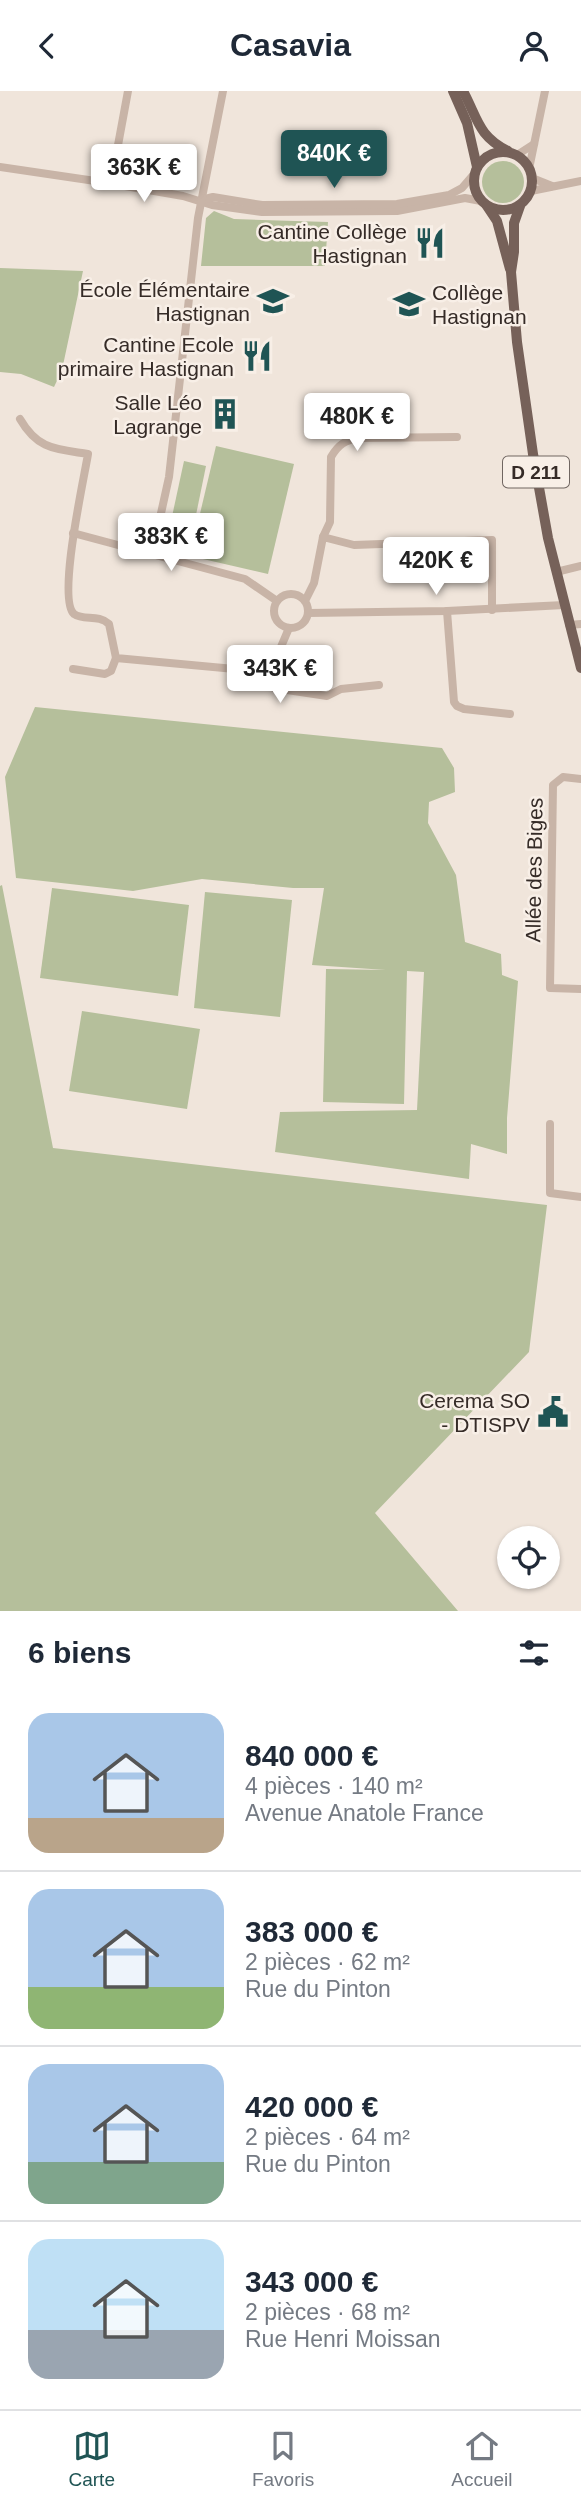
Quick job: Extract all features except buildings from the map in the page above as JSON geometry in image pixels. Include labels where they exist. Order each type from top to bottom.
[{"type":"main road","points":[[453,91],[467,123],[476,171],[476,193],[484,203],[503,211],[520,206],[531,191],[531,173],[524,160],[491,142],[484,134],[463,91]]},
{"type":"main road","points":[[476,171],[491,155],[500,152],[513,154]]},
{"type":"main road","name":"D 211","points":[[484,203],[497,221],[510,272],[533,454],[564,605],[575,625],[581,669]]},
{"type":"main road","name":"D 211","points":[[510,272],[514,252],[514,223],[520,206]]},
{"type":"street","points":[[111,183],[128,91]]},
{"type":"street","points":[[152,554],[169,477],[201,199],[223,91]]},
{"type":"street","points":[[545,91],[531,173],[552,186]]},
{"type":"street","points":[[513,154],[534,144]]},
{"type":"street","points":[[0,167],[201,199],[212,205],[245,211],[397,211],[465,198],[484,203]]},
{"type":"street","points":[[201,199],[213,197],[262,205],[397,204],[449,195],[462,188],[476,171]]},
{"type":"street","points":[[531,191],[581,181]]},
{"type":"street","points":[[20,419],[32,438],[54,448],[89,454],[73,533],[68,600],[72,612],[78,616],[102,618],[109,624],[116,658],[111,671],[105,674],[73,669]]},
{"type":"street","points":[[305,601],[314,583],[323,537],[330,522],[331,457],[335,450],[346,440],[359,437],[457,437]]},
{"type":"street","points":[[73,533],[245,579],[277,601]]},
{"type":"street","points":[[323,537],[354,545],[492,540],[492,610]]},
{"type":"street","points":[[556,572],[581,566]]},
{"type":"street","points":[[289,594],[298,595],[305,601],[308,613],[303,623],[289,628],[275,617],[277,601],[289,594]]},
{"type":"street","points":[[308,613],[492,610],[564,605]]},
{"type":"street","points":[[447,611],[454,702],[464,709],[510,714]]},
{"type":"street","points":[[116,658],[266,672],[272,668],[289,628]]},
{"type":"street","points":[[266,672],[268,682],[280,691],[327,696],[341,689],[379,685]]},
{"type":"street","name":"Allée des Biges","points":[[581,779],[563,777],[553,785],[550,988],[581,989]]},
{"type":"street","points":[[550,1124],[550,1193],[581,1197]]},
{"type":"green space","points":[[503,161],[518,167],[524,182],[518,197],[503,203],[488,197],[482,182],[488,167]]},
{"type":"green space","points":[[214,211],[234,219],[328,222],[325,266],[201,266],[206,218]]},
{"type":"green space","points":[[0,268],[83,271],[62,370],[54,387],[21,374],[0,372]]},
{"type":"green space","points":[[216,446],[294,464],[268,574],[190,556]]},
{"type":"green space","points":[[184,461],[206,466],[188,554],[165,549]]},
{"type":"green space","points":[[35,707],[442,748],[454,768],[455,792],[429,802],[428,823],[456,875],[465,942],[501,954],[502,975],[518,981],[507,1118],[507,1154],[471,1144],[469,1179],[275,1152],[280,1112],[417,1110],[424,972],[407,971],[404,1104],[323,1102],[326,969],[386,970],[312,965],[324,888],[293,888],[202,879],[133,891],[16,878],[5,777]]},
{"type":"green space","points":[[2,885],[53,1148],[547,1205],[529,1352],[375,1513],[458,1611],[0,1611]]},
{"type":"green space","points":[[52,888],[189,905],[178,996],[40,978]]},
{"type":"green space","points":[[205,892],[292,900],[280,1017],[194,1008]]},
{"type":"green space","points":[[82,1011],[200,1029],[187,1109],[69,1091]]},
{"type":"place","name":"Cantine Collège Hastignan","points":[[430,243]]},
{"type":"place","name":"École Élémentaire Hastignan","points":[[273,301]]},
{"type":"place","name":"Collège Hastignan","points":[[409,304]]},
{"type":"place","name":"Cantine Ecole primaire Hastignan","points":[[257,356]]},
{"type":"place","name":"Salle Léo Lagrange","points":[[225,414]]},
{"type":"place","name":"Cerema SO - DTISPV","points":[[553,1412]]}]
